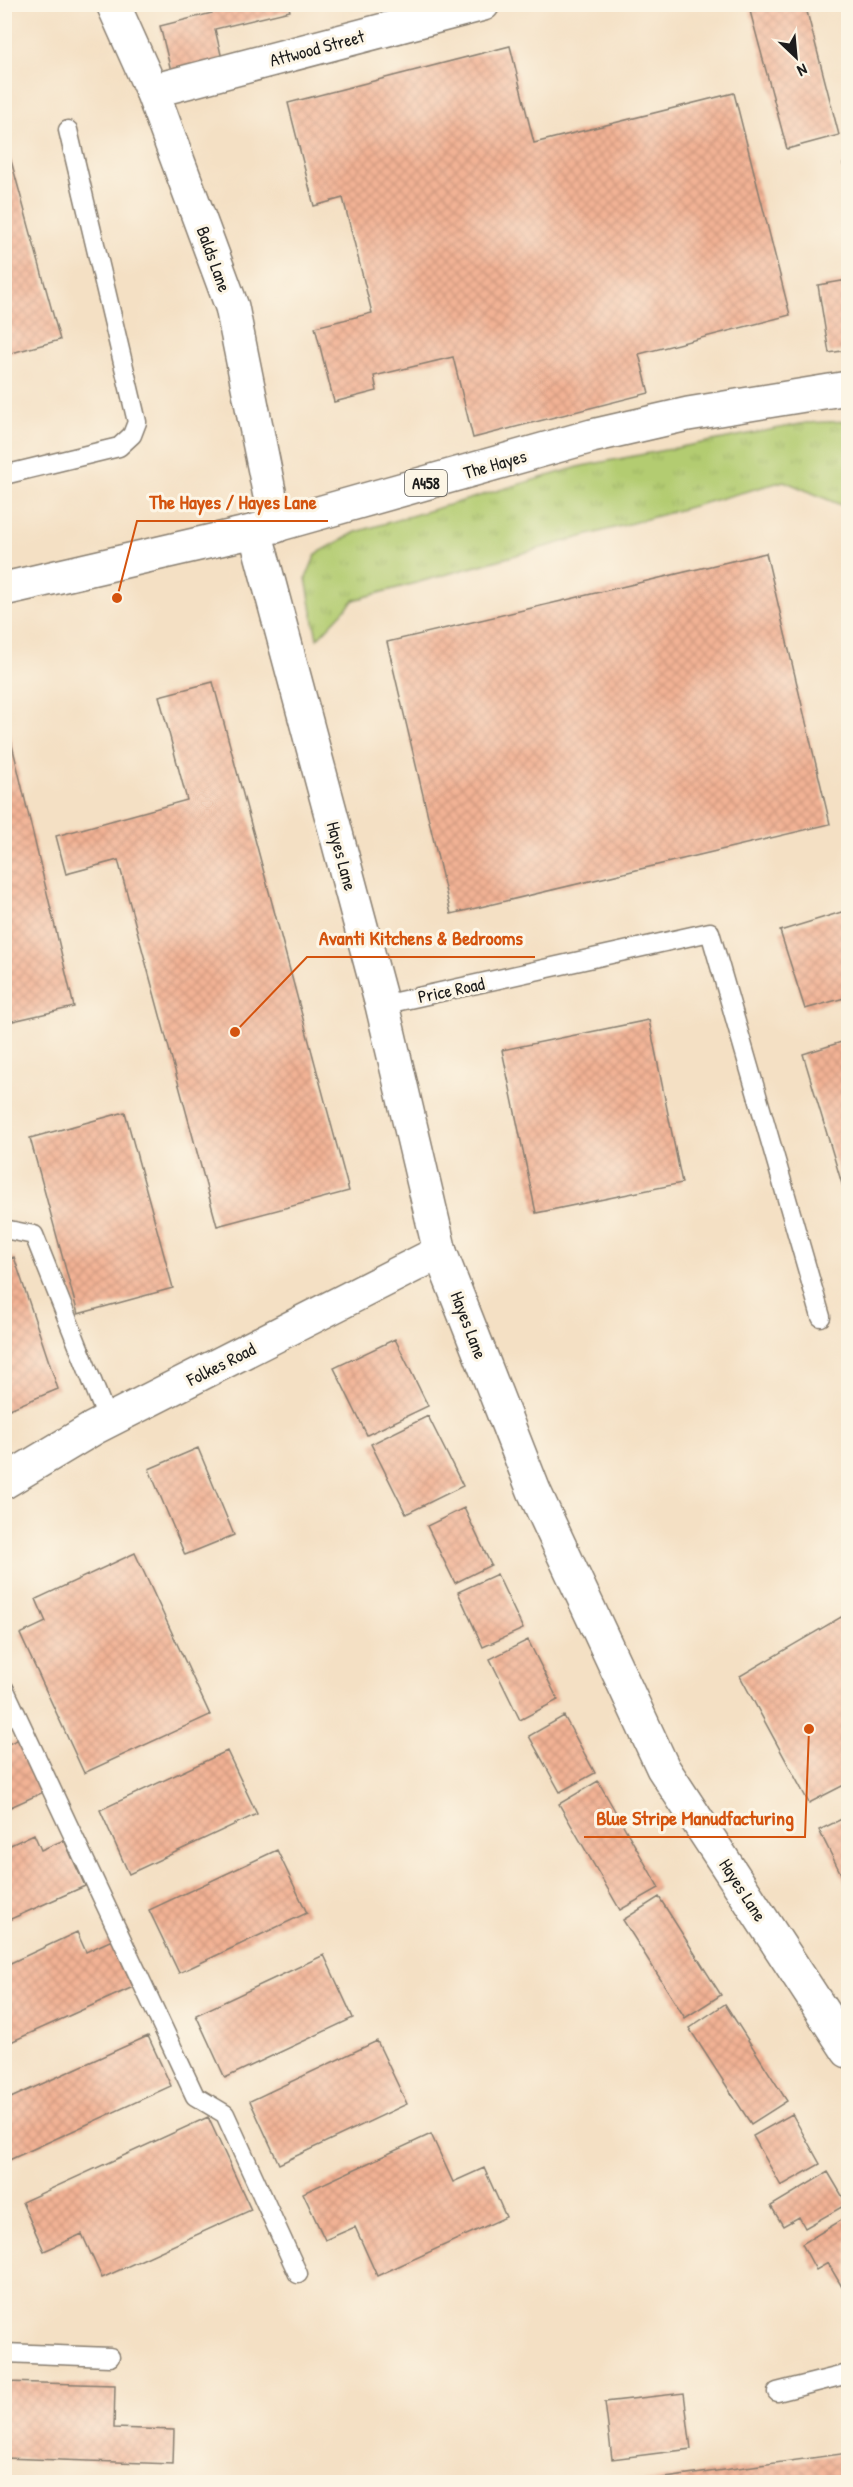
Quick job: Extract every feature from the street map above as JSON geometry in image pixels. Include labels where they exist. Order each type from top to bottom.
[{"type":"main road","name":"Balds Lane","points":[[113,4],[152,91],[231,307],[266,529]]},
{"type":"main road","name":"Attwood Street","points":[[152,91],[477,5]]},
{"type":"main road","name":"The Hayes","points":[[4,589],[266,529],[592,436],[688,414],[849,388]]},
{"type":"main road","name":"Hayes Lane","points":[[266,529],[440,1252],[534,1491],[663,1768],[849,2051]]},
{"type":"main road","name":"Folkes Road","points":[[4,1482],[108,1421],[440,1252]]},
{"type":"lane","points":[[4,475],[119,447],[132,435],[137,422],[68,130]]},
{"type":"lane","name":"Price Road","points":[[382,1005],[710,932],[821,1317]]},
{"type":"lane","points":[[4,1228],[34,1235],[108,1421]]},
{"type":"lane","points":[[4,1688],[195,2096],[225,2114],[298,2274]]},
{"type":"lane","points":[[4,2353],[110,2357]]},
{"type":"lane","points":[[777,2392],[849,2374]]},
{"type":"green space","points":[[848,421],[848,508],[784,481],[354,600],[317,639],[306,578],[316,554],[356,532],[582,466],[806,423]]},
{"type":"building","points":[[209,4],[288,4],[290,11],[215,29],[223,63],[172,75],[160,26],[212,13]]},
{"type":"building","points":[[774,4],[805,4],[839,135],[787,149],[750,11]]},
{"type":"building","points":[[510,46],[534,143],[734,93],[790,315],[639,354],[649,393],[473,438],[453,357],[374,376],[377,391],[334,402],[315,327],[372,313],[343,198],[314,206],[288,103]]},
{"type":"building","points":[[4,135],[60,340],[4,355]]},
{"type":"building","points":[[848,163],[848,182],[843,164]]},
{"type":"building","points":[[848,280],[848,350],[829,353],[818,285]]},
{"type":"building","points":[[766,553],[830,824],[451,914],[387,642]]},
{"type":"building","points":[[213,682],[349,1191],[217,1226],[118,860],[66,874],[56,836],[187,800],[159,696]]},
{"type":"building","points":[[4,711],[74,1007],[4,1023]]},
{"type":"building","points":[[848,910],[848,997],[805,1009],[780,931]]},
{"type":"building","points":[[649,1020],[682,1183],[536,1213],[502,1050]]},
{"type":"building","points":[[848,1040],[848,1204],[803,1054]]},
{"type":"building","points":[[125,1112],[173,1288],[78,1314],[30,1138]]},
{"type":"building","points":[[14,1257],[58,1389],[5,1411],[5,1261]]},
{"type":"building","points":[[395,1339],[428,1406],[367,1435],[334,1368]]},
{"type":"building","points":[[428,1416],[463,1486],[406,1514],[371,1444]]},
{"type":"building","points":[[198,1448],[234,1535],[185,1555],[149,1469]]},
{"type":"building","points":[[464,1508],[491,1565],[455,1583],[427,1526]]},
{"type":"building","points":[[135,1553],[210,1715],[84,1773],[20,1634],[46,1622],[36,1599]]},
{"type":"building","points":[[497,1574],[523,1629],[483,1647],[458,1592]]},
{"type":"building","points":[[848,1613],[848,1783],[809,1803],[740,1676]]},
{"type":"building","points":[[528,1640],[558,1700],[520,1720],[490,1659]]},
{"type":"building","points":[[564,1716],[595,1773],[560,1792],[529,1736]]},
{"type":"building","points":[[19,1739],[44,1792],[4,1810],[4,1746]]},
{"type":"building","points":[[227,1751],[257,1814],[129,1874],[100,1810]]},
{"type":"building","points":[[598,1781],[659,1888],[620,1910],[559,1804]]},
{"type":"building","points":[[848,1816],[848,1888],[819,1830]]},
{"type":"building","points":[[34,1834],[41,1850],[64,1840],[85,1886],[4,1922],[4,1848]]},
{"type":"building","points":[[277,1850],[307,1913],[179,1973],[149,1910]]},
{"type":"building","points":[[659,1897],[721,1995],[685,2018],[623,1920]]},
{"type":"building","points":[[77,1932],[86,1952],[112,1940],[133,1987],[4,2045],[4,1966]]},
{"type":"building","points":[[324,1955],[353,2018],[225,2078],[196,2015]]},
{"type":"building","points":[[725,2004],[787,2101],[751,2124],[689,2028]]},
{"type":"building","points":[[148,2036],[171,2086],[7,2161],[4,2157],[4,2101]]},
{"type":"building","points":[[377,2041],[407,2104],[279,2164],[250,2101]]},
{"type":"building","points":[[792,2114],[820,2164],[781,2186],[753,2136]]},
{"type":"building","points":[[208,2117],[251,2210],[102,2278],[82,2234],[44,2251],[22,2202]]},
{"type":"building","points":[[431,2134],[453,2182],[484,2168],[506,2217],[377,2276],[355,2227],[325,2240],[303,2193]]},
{"type":"building","points":[[828,2172],[847,2204],[805,2228],[799,2217],[783,2226],[771,2206]]},
{"type":"building","points":[[848,2216],[848,2284],[842,2287],[828,2263],[816,2270],[802,2244]]},
{"type":"building","points":[[4,2382],[115,2385],[114,2428],[174,2430],[173,2464],[4,2458]]},
{"type":"building","points":[[684,2393],[691,2449],[612,2459],[605,2402]]},
{"type":"building","points":[[848,2453],[848,2482],[644,2482],[644,2481]]},
{"type":"place","name":"The Hayes / Hayes Lane","points":[[117,598]]},
{"type":"place","name":"Avanti Kitchens & Bedrooms","points":[[235,1032]]},
{"type":"place","name":"Blue Stripe Manudfacturing","points":[[809,1729]]}]
